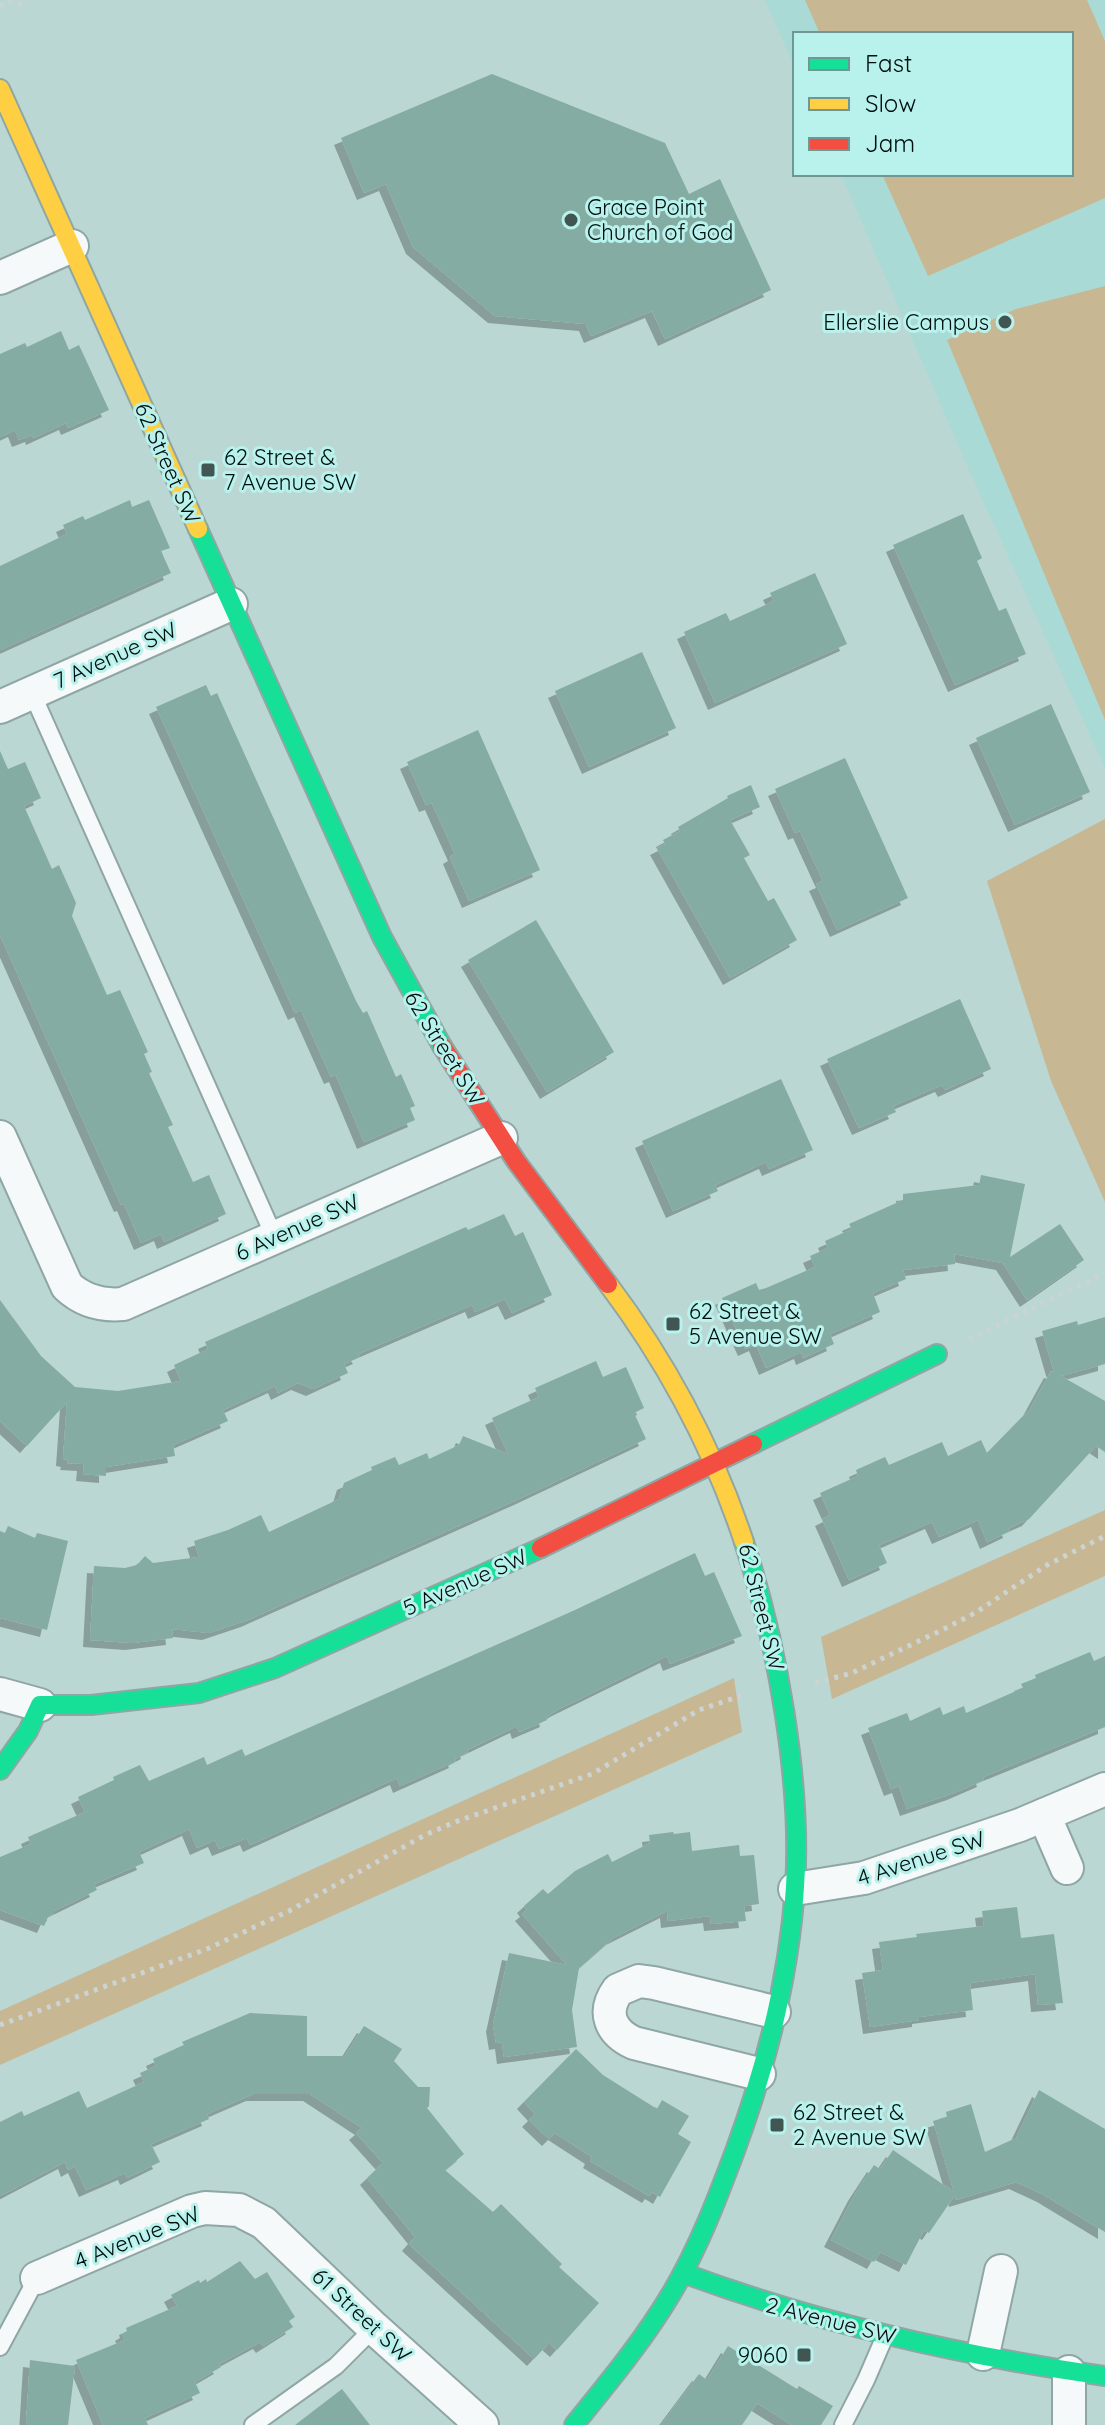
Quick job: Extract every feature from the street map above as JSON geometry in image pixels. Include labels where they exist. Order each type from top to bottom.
[{"type":"street","name":"62 Street SW","points":[[0,89],[358,888],[401,974],[501,1138],[669,1372],[715,1464],[740,1525],[771,1631],[782,1688],[793,1792],[795,1889],[786,1958],[759,2074],[728,2168],[683,2273],[644,2333],[574,2425]]},
{"type":"street","points":[[0,278],[72,246]]},
{"type":"street","name":"7 Avenue SW","points":[[0,707],[231,604]]},
{"type":"street","name":"6 Avenue SW","points":[[0,1137],[67,1286],[91,1302],[109,1305],[123,1304],[501,1138]]},
{"type":"street","name":"5 Avenue SW","points":[[40,1705],[91,1705],[199,1693],[275,1668],[533,1552],[937,1354]]},
{"type":"street","points":[[0,1694],[40,1705],[28,1731],[0,1770]]},
{"type":"street","name":"4 Avenue SW","points":[[795,1889],[830,1886],[864,1878],[1044,1815],[1105,1789]]},
{"type":"street","points":[[1044,1815],[1067,1868]]},
{"type":"street","points":[[759,2074],[634,2043],[616,2032],[608,2010],[618,1990],[639,1981],[774,2012]]},
{"type":"street","name":"4 Avenue SW","points":[[37,2278],[192,2211],[239,2210]]},
{"type":"street","name":"61 Street SW","points":[[239,2210],[264,2223],[482,2425]]},
{"type":"street","points":[[983,2354],[1001,2271]]},
{"type":"street","name":"2 Avenue SW","points":[[683,2273],[774,2306],[885,2334],[1069,2372],[1105,2376]]},
{"type":"street","points":[[1069,2372],[1069,2425]]},
{"type":"lane","points":[[32,693],[274,1236]]},
{"type":"lane","points":[[0,2347],[37,2278]]},
{"type":"lane","points":[[253,2425],[336,2366],[374,2328]]},
{"type":"lane","points":[[843,2425],[885,2334]]},
{"type":"path","points":[[0,6],[8,0],[23,5],[26,0]]},
{"type":"path","points":[[937,1354],[1105,1273]]},
{"type":"path","points":[[811,1683],[852,1673],[946,1628],[975,1613],[1047,1565],[1105,1536]]},
{"type":"path","points":[[0,2025],[207,1949],[300,1906],[425,1835],[592,1774],[699,1710],[754,1692]]},
{"type":"shaded area","name":"Ellerslie Campus","points":[[765,0],[1105,0],[1105,768],[969,470],[842,176],[1073,176],[1073,32],[793,32],[793,63]]},
{"type":"shaded area","points":[[805,0],[1087,0],[1105,41],[1105,198],[928,276],[883,176],[1073,176],[1073,32],[819,32]]},
{"type":"shaded area","points":[[1105,286],[1105,720],[947,340],[1016,309]]},
{"type":"shaded area","points":[[1105,819],[1105,1202],[1051,1081],[987,881]]},
{"type":"shaded area","points":[[1105,1510],[1105,1576],[832,1699],[821,1637]]},
{"type":"shaded area","points":[[734,1678],[742,1732],[0,2065],[0,2011]]},
{"type":"building","name":"Grace Point Church of God","points":[[492,74],[665,143],[689,194],[720,179],[771,290],[665,339],[652,311],[591,336],[586,324],[495,316],[413,247],[386,184],[364,193],[341,138]]},
{"type":"building","points":[[61,331],[69,350],[79,345],[109,410],[68,428],[66,423],[33,438],[32,435],[19,440],[15,430],[0,437],[0,354],[25,343],[27,347]]},
{"type":"building","points":[[130,500],[132,507],[149,500],[170,548],[161,551],[171,573],[0,650],[0,566],[67,534],[63,525],[83,516],[85,520]]},
{"type":"building","points":[[963,514],[982,558],[977,561],[999,611],[1006,608],[1026,654],[955,685],[893,545]]},
{"type":"building","points":[[815,573],[847,644],[715,703],[684,632],[726,613],[730,621],[774,601],[770,593]]},
{"type":"building","points":[[642,652],[676,728],[589,767],[555,691]]},
{"type":"building","points":[[206,685],[211,696],[217,693],[356,1001],[363,1013],[367,1011],[396,1077],[401,1074],[415,1106],[410,1108],[415,1120],[364,1142],[336,1075],[331,1077],[301,1010],[295,1013],[156,707]]},
{"type":"building","points":[[1051,704],[1090,792],[1015,825],[976,738]]},
{"type":"building","points":[[478,730],[540,870],[469,901],[450,857],[455,854],[432,803],[426,805],[407,762]]},
{"type":"building","points":[[0,751],[8,769],[25,762],[41,798],[24,806],[52,869],[59,865],[76,903],[72,916],[107,995],[120,990],[148,1052],[144,1054],[152,1072],[149,1073],[173,1125],[168,1127],[193,1182],[209,1175],[226,1214],[164,1242],[161,1234],[141,1243],[0,935]]},
{"type":"building","points":[[845,758],[908,898],[837,930],[816,884],[823,881],[800,831],[795,833],[775,789]]},
{"type":"building","points":[[751,785],[760,807],[730,820],[750,855],[744,858],[768,901],[774,898],[797,940],[730,978],[657,848],[665,844],[663,840],[680,831],[678,827],[727,796]]},
{"type":"building","points":[[536,920],[614,1052],[547,1092],[468,960]]},
{"type":"building","points":[[960,999],[991,1069],[945,1090],[942,1085],[893,1106],[896,1112],[859,1128],[827,1059]]},
{"type":"building","points":[[781,1079],[813,1150],[769,1169],[766,1162],[715,1185],[718,1191],[673,1211],[642,1141]]},
{"type":"building","points":[[981,1175],[1025,1184],[1010,1257],[1060,1224],[1084,1260],[1027,1300],[1003,1263],[954,1254],[955,1264],[903,1270],[906,1279],[873,1293],[880,1312],[830,1334],[834,1344],[803,1358],[801,1352],[766,1368],[756,1344],[745,1349],[722,1298],[756,1283],[759,1290],[766,1288],[815,1267],[810,1256],[828,1248],[825,1241],[852,1229],[849,1224],[903,1200],[903,1194],[979,1185]]},
{"type":"building","points":[[504,1214],[515,1236],[523,1232],[552,1295],[512,1313],[505,1299],[475,1312],[472,1305],[358,1354],[360,1357],[344,1364],[348,1373],[313,1389],[298,1383],[278,1393],[275,1386],[223,1410],[228,1421],[173,1445],[175,1456],[106,1467],[106,1476],[83,1474],[84,1464],[67,1463],[68,1460],[63,1459],[67,1402],[27,1446],[0,1421],[0,1300],[41,1356],[75,1387],[118,1391],[181,1381],[174,1365],[208,1349],[205,1342],[466,1227],[468,1230]]},
{"type":"building","points":[[1105,1317],[1105,1364],[1061,1376],[1105,1401],[1105,1452],[1096,1446],[1029,1519],[1009,1528],[1010,1531],[987,1542],[978,1520],[939,1537],[932,1522],[879,1545],[887,1563],[849,1580],[822,1519],[830,1515],[820,1493],[858,1476],[856,1470],[885,1457],[889,1465],[942,1442],[948,1456],[981,1440],[987,1453],[1030,1409],[1051,1371],[1054,1372],[1042,1331]]},
{"type":"building","points":[[596,1361],[603,1377],[626,1367],[644,1408],[634,1413],[646,1439],[248,1620],[209,1633],[172,1629],[173,1638],[132,1643],[90,1640],[94,1566],[125,1568],[137,1565],[145,1556],[153,1563],[199,1557],[194,1541],[261,1515],[269,1532],[339,1499],[344,1483],[372,1470],[371,1467],[395,1457],[399,1465],[427,1453],[429,1459],[459,1445],[463,1436],[508,1454],[492,1418],[539,1397],[535,1388]]},
{"type":"building","points":[[8,1526],[35,1538],[37,1533],[68,1541],[47,1630],[0,1618],[0,1531],[5,1533]]},
{"type":"building","points":[[695,1553],[705,1576],[714,1572],[742,1636],[670,1664],[667,1656],[557,1710],[546,1717],[547,1720],[519,1732],[517,1726],[467,1750],[456,1761],[400,1786],[397,1778],[250,1845],[247,1838],[219,1849],[215,1840],[197,1848],[189,1829],[139,1852],[144,1863],[94,1884],[97,1890],[54,1911],[44,1926],[0,1910],[0,1857],[31,1844],[28,1837],[85,1812],[78,1797],[114,1780],[113,1777],[140,1765],[149,1781],[204,1757],[207,1765],[242,1749],[245,1756],[575,1610]]},
{"type":"building","points":[[1090,1652],[1094,1661],[1105,1656],[1105,1727],[983,1777],[984,1780],[954,1793],[907,1809],[899,1786],[891,1789],[868,1728],[907,1713],[910,1721],[940,1707],[943,1715],[964,1706],[966,1713],[1023,1688],[1021,1684],[1036,1678],[1035,1675]]},
{"type":"building","points":[[690,1832],[692,1851],[739,1845],[740,1856],[754,1855],[759,1904],[744,1906],[746,1921],[711,1924],[710,1916],[668,1921],[667,1911],[613,1938],[579,1968],[572,2010],[577,2047],[504,2057],[502,2042],[496,2043],[493,2025],[509,1953],[567,1965],[522,1914],[527,1910],[524,1906],[543,1889],[548,1894],[575,1871],[608,1854],[612,1862],[650,1843],[649,1835]]},
{"type":"building","points":[[1017,1907],[1021,1938],[1054,1934],[1063,2003],[1038,2005],[1035,1974],[970,1983],[973,2010],[870,2027],[862,1973],[883,1970],[879,1942],[984,1926],[982,1911]]},
{"type":"building","points":[[250,2013],[307,2016],[307,2056],[345,2056],[364,2026],[402,2049],[394,2061],[418,2087],[430,2087],[427,2108],[464,2154],[445,2170],[493,2212],[501,2204],[562,2264],[559,2267],[599,2303],[557,2350],[549,2343],[534,2359],[409,2244],[415,2237],[367,2178],[383,2163],[356,2133],[362,2128],[310,2094],[253,2094],[207,2114],[209,2119],[151,2144],[160,2162],[127,2178],[125,2173],[86,2190],[75,2166],[68,2170],[65,2162],[0,2196],[0,2122],[22,2111],[24,2116],[79,2091],[87,2108],[144,2082],[140,2073],[156,2066],[153,2059],[184,2045],[182,2042]]},
{"type":"building","points":[[576,2049],[603,2075],[657,2109],[662,2100],[689,2116],[678,2134],[691,2142],[660,2197],[652,2192],[649,2196],[590,2161],[592,2157],[555,2133],[549,2139],[529,2120],[535,2114],[524,2102]]},
{"type":"building","points":[[1039,2090],[1105,2129],[1105,2232],[1016,2182],[956,2200],[955,2195],[929,2233],[924,2230],[906,2265],[880,2252],[874,2262],[831,2240],[874,2165],[880,2169],[893,2150],[954,2192],[933,2121],[947,2117],[946,2112],[971,2104],[985,2152],[1016,2138]]},
{"type":"building","points":[[240,2261],[255,2279],[267,2272],[295,2317],[289,2321],[293,2327],[263,2346],[260,2342],[219,2364],[221,2367],[195,2382],[200,2393],[145,2418],[148,2425],[103,2425],[76,2360],[125,2340],[122,2334],[127,2331],[126,2328],[177,2306],[171,2295],[199,2280],[200,2283],[206,2279],[207,2282]]},
{"type":"building","points":[[728,2346],[797,2389],[799,2386],[833,2406],[821,2425],[792,2425],[757,2403],[742,2425],[661,2425],[699,2374],[707,2380]]},
{"type":"building","points":[[30,2360],[75,2366],[68,2425],[26,2425]]},
{"type":"building","points":[[342,2389],[370,2425],[295,2425]]},
{"type":"traffic: fast","points":[[198,529],[382,937],[442,1046]]},
{"type":"traffic: fast","points":[[753,1444],[937,1354]]},
{"type":"traffic: fast","points":[[574,2425],[649,2328],[681,2277],[698,2242],[746,2119],[782,1988],[795,1887],[795,1803],[776,1667],[744,1542]]},
{"type":"traffic: fast","points":[[0,1770],[28,1731],[40,1705],[91,1705],[199,1693],[275,1668],[541,1548]]},
{"type":"traffic: fast","points":[[683,2273],[786,2307],[891,2336],[1105,2376]]},
{"type":"traffic: slow","points":[[0,89],[198,529]]},
{"type":"traffic: slow","points":[[608,1284],[650,1345],[687,1408],[718,1473],[744,1542]]},
{"type":"traffic: jam","points":[[442,1046],[516,1161],[608,1284]]},
{"type":"traffic: jam","points":[[541,1548],[753,1444]]},
{"type":"place","name":"Grace Point Church of God","points":[[571,220]]},
{"type":"place","name":"Ellerslie Campus","points":[[1005,322]]},
{"type":"place","name":"62 Street & 7 Avenue SW","points":[[208,470]]},
{"type":"place","name":"62 Street & 5 Avenue SW","points":[[673,1324]]},
{"type":"place","name":"62 Street & 2 Avenue SW","points":[[777,2125]]},
{"type":"place","name":"9060","points":[[804,2355]]}]
